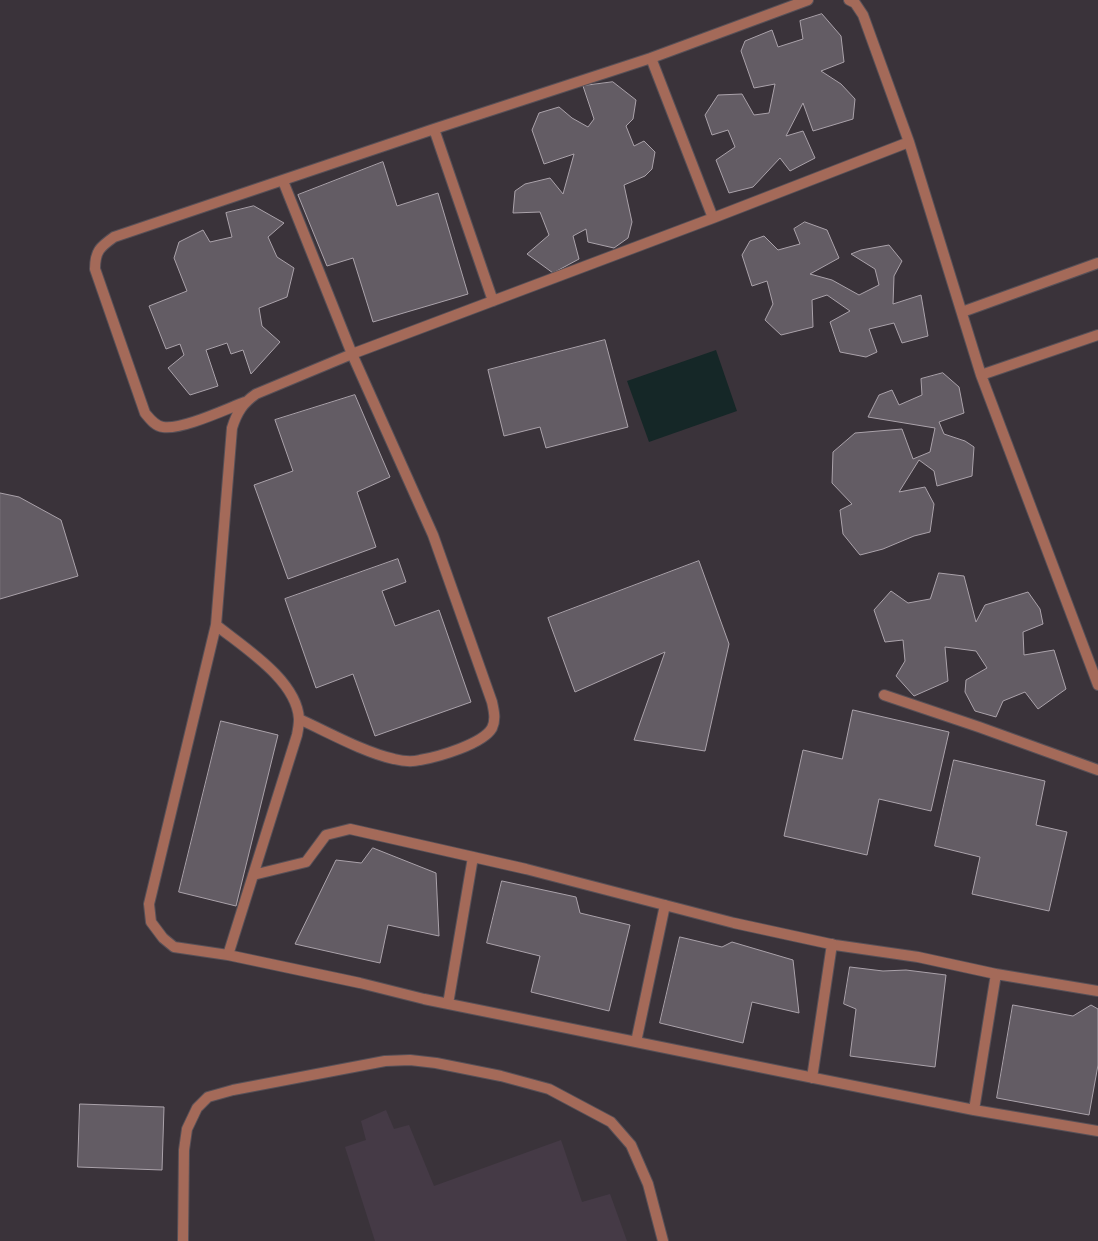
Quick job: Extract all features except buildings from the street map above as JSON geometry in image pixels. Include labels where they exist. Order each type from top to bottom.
[{"type":"street","points":[[808,0],[652,58],[114,237],[100,247],[95,259],[95,269],[146,413],[154,423],[163,427],[178,427],[244,402],[256,394],[352,354],[909,142]]},
{"type":"street","points":[[849,0],[855,3],[863,15],[909,142],[981,375],[1098,685]]},
{"type":"street","points":[[652,58],[713,218]]},
{"type":"street","points":[[434,129],[493,300]]},
{"type":"street","points":[[283,181],[352,354],[433,536],[492,702],[495,716],[492,728],[483,738],[472,745],[419,761],[404,761],[380,755],[299,719]]},
{"type":"street","points":[[962,312],[1098,263]]},
{"type":"street","points":[[981,375],[1098,334]]},
{"type":"street","points":[[244,402],[237,413],[232,428],[216,625],[148,904],[151,922],[174,947],[228,955],[448,1004],[812,1078],[974,1110],[1098,1131]]},
{"type":"street","points":[[216,625],[269,667],[289,692],[296,706],[299,719],[297,735],[228,955]]},
{"type":"street","points":[[884,695],[1098,770]]},
{"type":"street","points":[[253,874],[306,862],[326,834],[350,829],[473,857],[734,923],[832,944],[918,957],[996,974],[1098,991]]},
{"type":"street","points":[[448,1004],[473,857]]},
{"type":"street","points":[[636,1042],[665,905]]},
{"type":"street","points":[[812,1078],[832,944]]},
{"type":"street","points":[[974,1110],[996,974]]},
{"type":"street","points":[[183,1241],[184,1150],[187,1129],[196,1108],[208,1097],[233,1090],[385,1061],[410,1060],[436,1063],[501,1076],[549,1089],[611,1122],[631,1145],[648,1184],[663,1241]]},
{"type":"shaded area","points":[[716,350],[737,411],[649,442],[627,381]]},
{"type":"shaded area","points":[[386,1110],[394,1129],[409,1125],[434,1186],[561,1140],[582,1202],[610,1194],[627,1241],[375,1241],[345,1147],[366,1140],[361,1121]]}]
